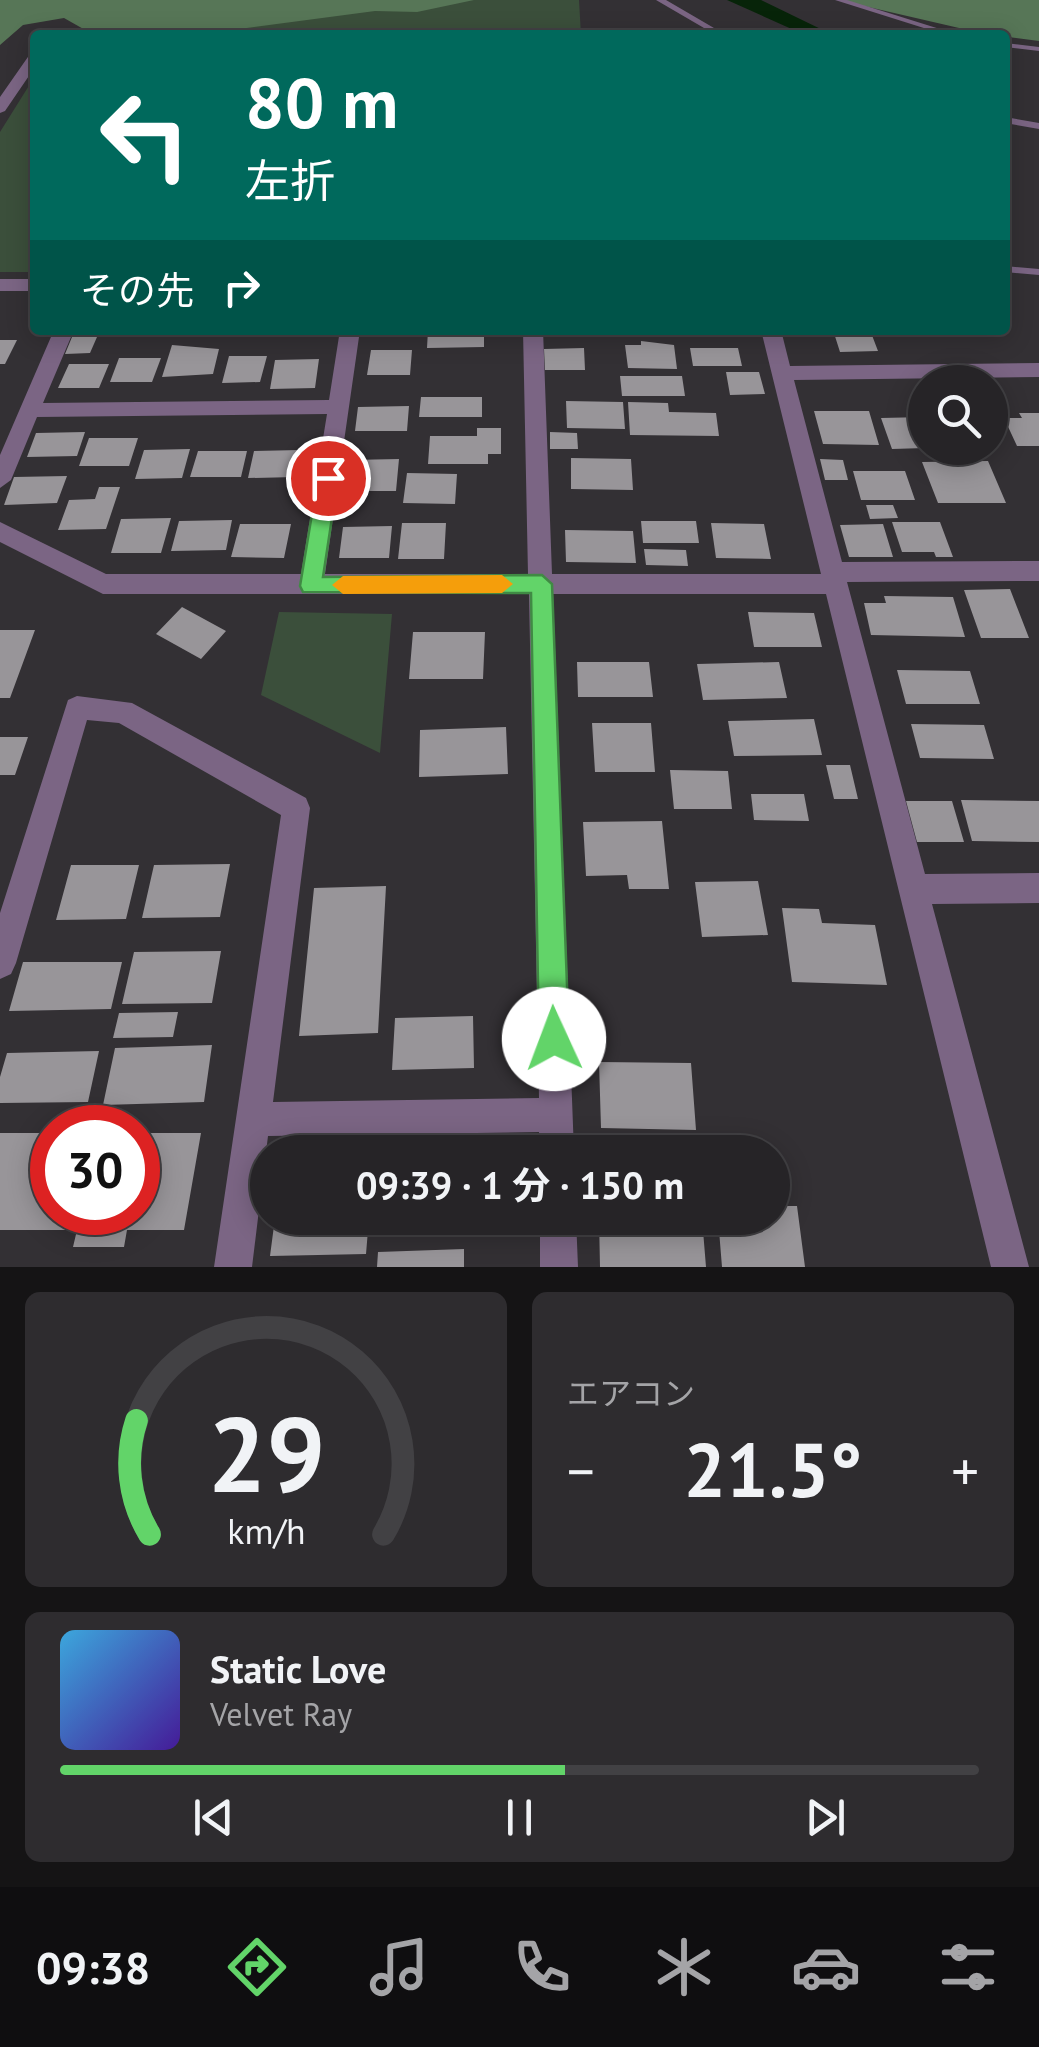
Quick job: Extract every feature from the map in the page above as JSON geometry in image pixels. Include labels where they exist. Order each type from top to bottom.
[{"type":"street","points":[[3,98],[30,63]]},
{"type":"street","points":[[0,285],[30,286]]},
{"type":"street","points":[[0,480],[62,335]]},
{"type":"street","points":[[311,586],[349,335]]},
{"type":"street","points":[[533,335],[556,1135]]},
{"type":"street","points":[[772,335],[1010,1267]]},
{"type":"street","points":[[783,373],[1039,370]]},
{"type":"street","points":[[31,410],[339,407]]},
{"type":"street","points":[[0,530],[102,584],[542,584],[1039,571]]},
{"type":"street","points":[[0,963],[77,708],[124,711],[296,808],[233,1267]]},
{"type":"street","points":[[912,888],[1039,888]]},
{"type":"street","points":[[256,1119],[556,1115]]},
{"type":"street","points":[[558,1235],[559,1267]]},
{"type":"lane","points":[[660,0],[713,30]]},
{"type":"lane","points":[[838,0],[938,30]]},
{"type":"lane","points":[[1010,46],[1039,49]]},
{"type":"lane","points":[[1010,121],[1039,126]]},
{"type":"lane","points":[[1010,269],[1039,272]]},
{"type":"shaded area","points":[[0,0],[474,0],[417,12],[375,11],[232,30],[85,30],[64,18],[23,25],[0,45]]},
{"type":"shaded area","points":[[428,0],[579,0],[581,30],[188,30]]},
{"type":"shaded area","points":[[727,0],[761,0],[823,30],[794,30]]},
{"type":"shaded area","points":[[838,0],[1039,0],[1039,41],[1010,37],[1010,30],[968,30]]},
{"type":"shaded area","points":[[30,84],[30,272],[0,272],[0,132]]},
{"type":"shaded area","points":[[279,612],[392,614],[380,753],[261,695]]},
{"type":"building","points":[[428,335],[484,335],[484,347],[427,348]]},
{"type":"building","points":[[835,335],[872,335],[878,351],[840,352]]},
{"type":"building","points":[[915,335],[960,336],[916,337]]},
{"type":"building","points":[[72,337],[97,337],[90,353],[65,354]]},
{"type":"building","points":[[0,340],[17,340],[5,364],[0,364]]},
{"type":"building","points":[[641,341],[674,345],[677,369],[628,368],[625,345],[641,345]]},
{"type":"building","points":[[172,345],[219,349],[213,374],[162,377]]},
{"type":"building","points":[[584,348],[585,370],[545,370],[544,349]]},
{"type":"building","points":[[690,348],[738,348],[742,366],[693,366]]},
{"type":"building","points":[[371,350],[412,350],[410,375],[367,375]]},
{"type":"building","points":[[229,356],[267,356],[260,382],[222,383]]},
{"type":"building","points":[[119,358],[161,358],[152,382],[110,382]]},
{"type":"building","points":[[319,359],[315,388],[270,389],[275,360]]},
{"type":"building","points":[[69,364],[109,364],[99,388],[58,388]]},
{"type":"building","points":[[726,372],[759,372],[765,394],[730,395]]},
{"type":"building","points":[[620,376],[682,376],[685,396],[622,396]]},
{"type":"building","points":[[421,397],[482,397],[482,417],[419,417]]},
{"type":"building","points":[[566,401],[623,402],[625,429],[567,428]]},
{"type":"building","points":[[628,402],[668,403],[669,412],[716,413],[719,436],[630,435]]},
{"type":"building","points":[[409,406],[407,431],[355,431],[358,407]]},
{"type":"building","points":[[814,411],[869,411],[879,445],[823,444]]},
{"type":"building","points":[[1019,413],[1039,413],[1039,446],[1017,446],[1008,418],[1022,418]]},
{"type":"building","points":[[908,417],[908,449],[892,449],[881,418]]},
{"type":"building","points":[[477,428],[501,428],[501,454],[488,454],[488,464],[428,464],[430,436],[477,436]]},
{"type":"building","points":[[85,432],[77,456],[27,457],[36,433]]},
{"type":"building","points":[[550,432],[577,433],[578,449],[550,449]]},
{"type":"building","points":[[89,438],[138,438],[129,466],[79,466]]},
{"type":"building","points":[[190,449],[182,478],[135,479],[144,450]]},
{"type":"building","points":[[300,450],[296,477],[248,478],[254,451]]},
{"type":"building","points":[[198,451],[247,451],[241,477],[190,477]]},
{"type":"building","points":[[571,458],[631,459],[633,490],[571,489]]},
{"type":"building","points":[[399,459],[396,491],[346,491],[350,460]]},
{"type":"building","points":[[820,459],[843,460],[848,480],[825,480]]},
{"type":"building","points":[[923,465],[990,465],[1006,503],[938,503]]},
{"type":"building","points":[[853,471],[905,471],[915,500],[861,500]]},
{"type":"building","points":[[407,473],[457,474],[455,504],[403,503]]},
{"type":"building","points":[[67,476],[57,503],[4,505],[14,477]]},
{"type":"building","points":[[99,487],[120,487],[106,529],[58,530],[69,500],[95,499]]},
{"type":"building","points":[[866,505],[893,505],[898,518],[870,519]]},
{"type":"building","points":[[171,518],[161,553],[111,553],[121,519]]},
{"type":"building","points":[[232,520],[226,550],[171,551],[179,521]]},
{"type":"building","points":[[641,521],[696,521],[699,543],[643,543]]},
{"type":"building","points":[[892,522],[940,522],[953,557],[936,557],[934,552],[902,552]]},
{"type":"building","points":[[402,523],[446,523],[444,559],[398,559]]},
{"type":"building","points":[[711,523],[764,524],[771,559],[716,558]]},
{"type":"building","points":[[240,524],[291,524],[284,558],[231,557]]},
{"type":"building","points":[[883,524],[893,557],[849,557],[840,525]]},
{"type":"building","points":[[392,526],[389,558],[339,558],[343,527]]},
{"type":"building","points":[[565,530],[633,531],[636,563],[566,562]]},
{"type":"building","points":[[644,549],[686,550],[688,566],[646,565]]},
{"type":"building","points":[[1010,589],[1029,638],[981,638],[964,590]]},
{"type":"building","points":[[884,596],[953,597],[965,637],[871,635],[864,603],[886,603]]},
{"type":"building","points":[[182,607],[226,631],[201,659],[156,634]]},
{"type":"building","points":[[748,612],[814,613],[822,647],[754,647]]},
{"type":"building","points":[[0,630],[35,630],[10,698],[0,698]]},
{"type":"building","points":[[413,632],[485,632],[483,679],[409,679]]},
{"type":"building","points":[[577,662],[649,662],[653,697],[578,697]]},
{"type":"building","points":[[779,662],[787,698],[703,700],[697,664]]},
{"type":"building","points":[[897,670],[970,671],[980,704],[906,704]]},
{"type":"building","points":[[814,719],[822,755],[734,756],[728,721]]},
{"type":"building","points":[[592,723],[651,723],[655,772],[595,772]]},
{"type":"building","points":[[911,724],[984,725],[994,759],[920,758]]},
{"type":"building","points":[[506,727],[508,774],[419,777],[420,730]]},
{"type":"building","points":[[0,737],[28,737],[15,775],[0,775]]},
{"type":"building","points":[[826,765],[850,765],[858,799],[834,799]]},
{"type":"building","points":[[670,770],[728,771],[732,809],[674,809]]},
{"type":"building","points":[[751,794],[804,794],[809,821],[754,820]]},
{"type":"building","points":[[961,800],[1039,801],[1039,842],[972,841]]},
{"type":"building","points":[[906,801],[952,801],[964,842],[917,842]]},
{"type":"building","points":[[662,821],[669,889],[629,889],[627,875],[586,876],[583,822]]},
{"type":"building","points":[[230,864],[220,917],[142,918],[154,865]]},
{"type":"building","points":[[71,865],[139,865],[126,919],[56,920]]},
{"type":"building","points":[[758,881],[768,935],[702,937],[695,882]]},
{"type":"building","points":[[386,886],[378,1033],[299,1036],[314,888]]},
{"type":"building","points":[[782,908],[819,909],[822,923],[875,925],[887,985],[792,982]]},
{"type":"building","points":[[221,951],[212,1003],[122,1004],[134,952]]},
{"type":"building","points":[[23,962],[122,962],[111,1009],[9,1011]]},
{"type":"building","points":[[178,1012],[173,1037],[113,1038],[119,1013]]},
{"type":"building","points":[[473,1016],[474,1068],[392,1070],[395,1018]]},
{"type":"building","points":[[212,1045],[204,1102],[103,1105],[115,1048]]},
{"type":"building","points":[[99,1051],[88,1102],[0,1103],[0,1077],[7,1053]]},
{"type":"building","points":[[599,1062],[691,1063],[696,1130],[601,1128]]},
{"type":"building","points":[[0,1133],[30,1133],[30,1230],[0,1230]]},
{"type":"building","points":[[160,1133],[201,1133],[184,1230],[160,1230]]},
{"type":"building","points":[[790,1206],[797,1206],[805,1267],[722,1267],[719,1235],[790,1235]]},
{"type":"building","points":[[76,1235],[126,1235],[124,1247],[73,1247]]},
{"type":"building","points":[[273,1235],[368,1235],[366,1254],[270,1256]]},
{"type":"building","points":[[599,1235],[703,1235],[706,1267],[600,1267]]},
{"type":"building","points":[[464,1249],[464,1267],[377,1267],[378,1252]]},
{"type":"slow traffic","points":[[343,585],[502,584]]},
{"type":"route","points":[[328,478],[311,586],[542,584],[554,1039]]}]
